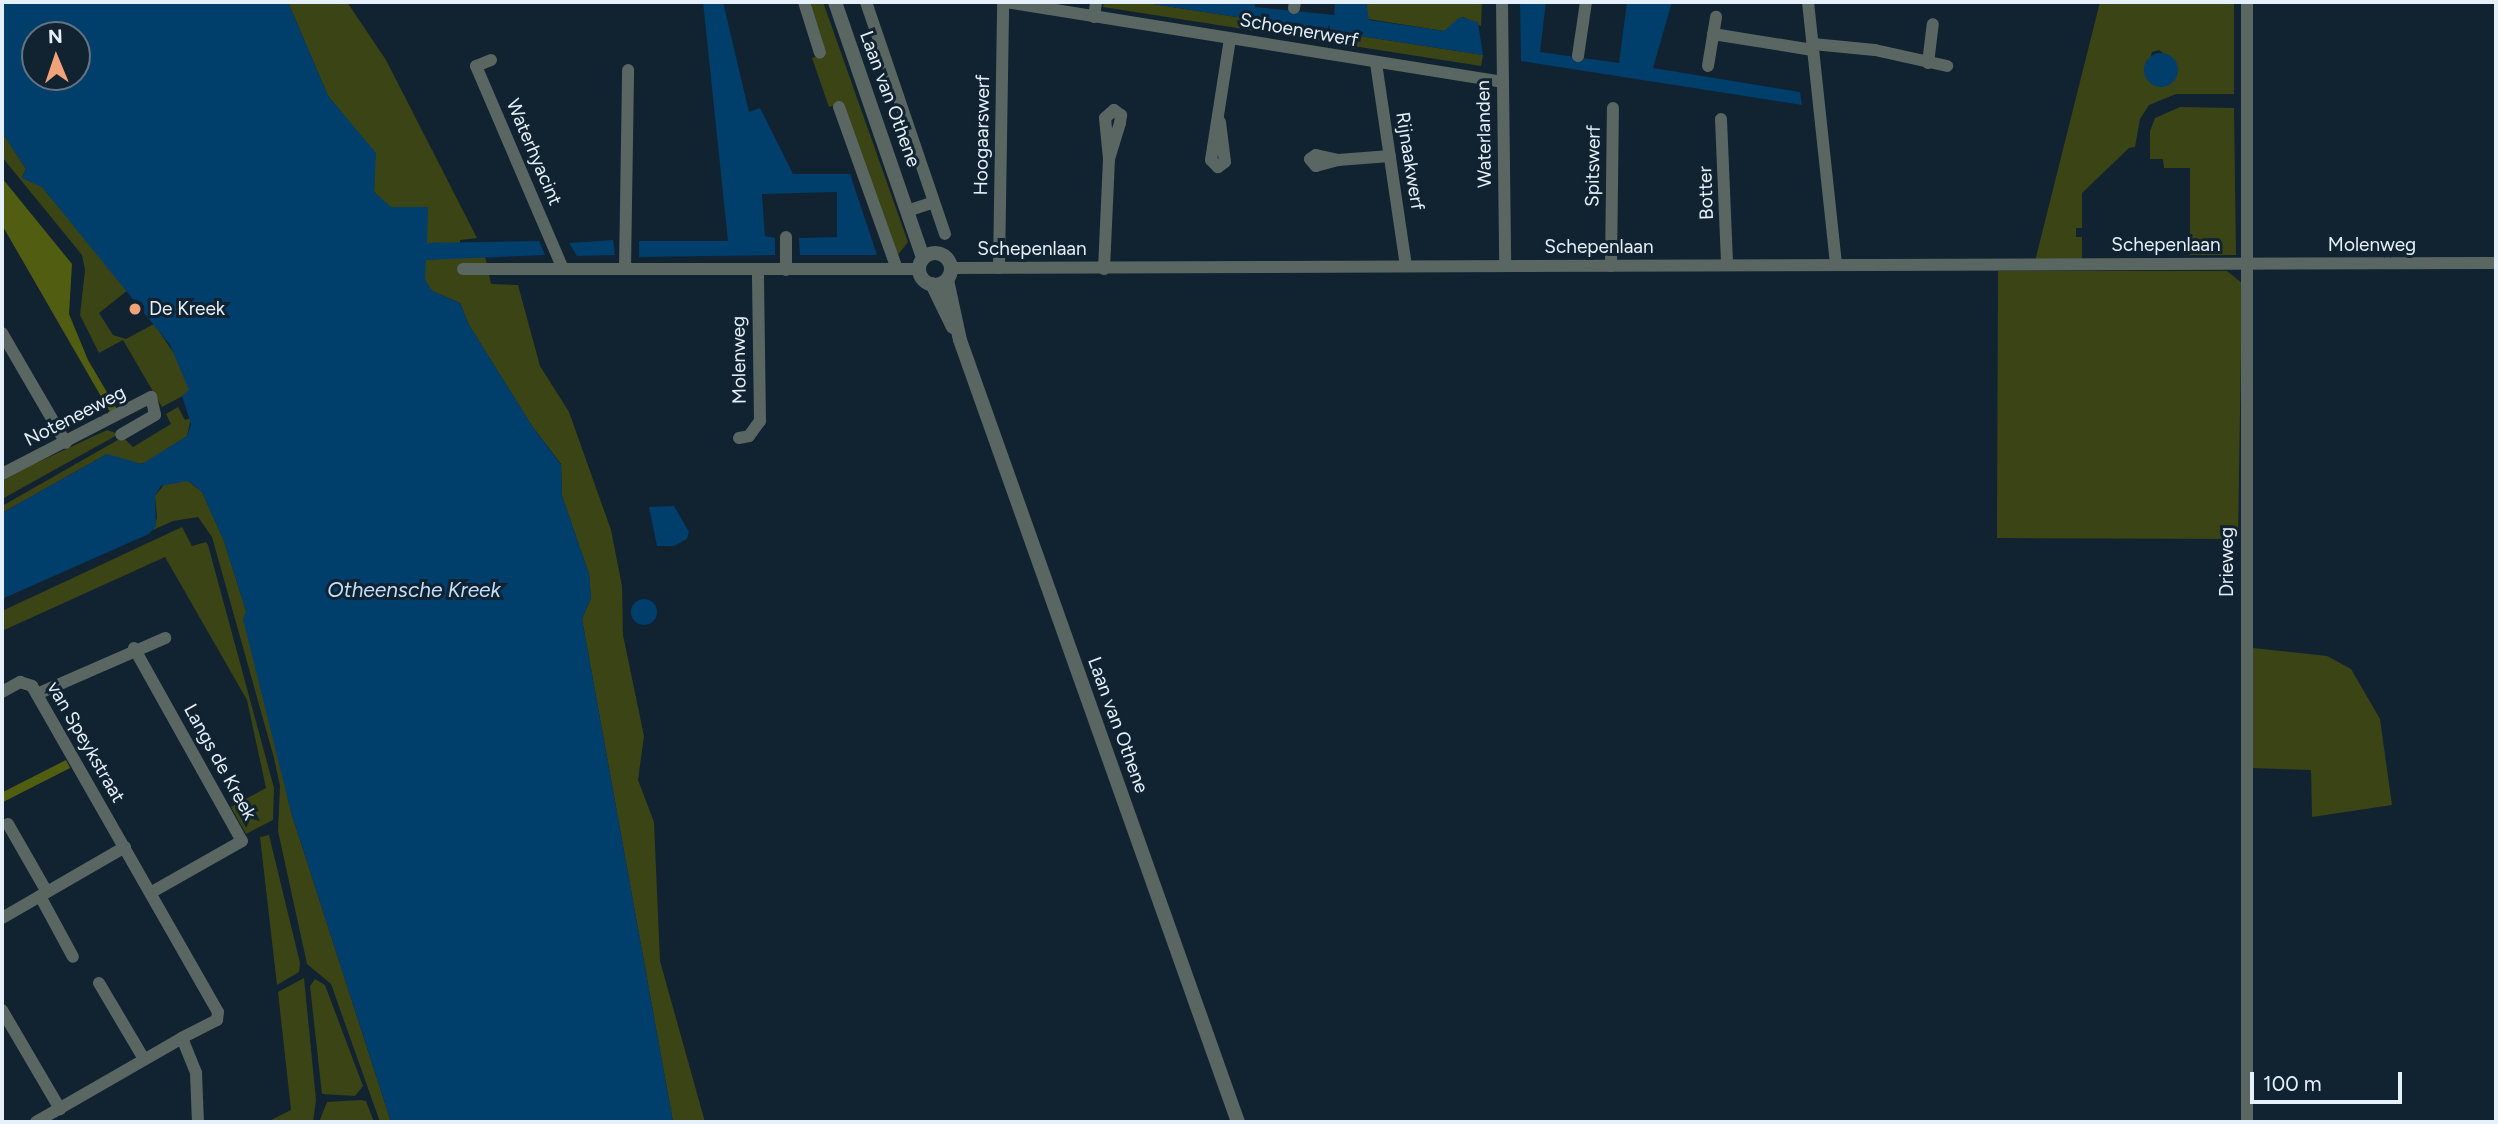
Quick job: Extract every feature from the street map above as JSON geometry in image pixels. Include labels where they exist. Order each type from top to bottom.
[{"type":"street","points":[[804,2],[820,53]]},
{"type":"street","name":"Laan van Othene","points":[[835,2],[914,209]]},
{"type":"street","name":"Laan van Othene","points":[[844,2],[914,209],[926,259],[923,279],[932,284],[960,340],[1238,1122]]},
{"type":"street","name":"Laan van Othene","points":[[866,2],[945,234]]},
{"type":"street","name":"Schoenerwerf","points":[[1004,2],[1503,82]]},
{"type":"street","name":"Hoogaarswerf","points":[[999,268],[1004,2]]},
{"type":"street","points":[[1094,17],[1096,2]]},
{"type":"street","name":"Waterlanden","points":[[1502,2],[1505,266]]},
{"type":"street","points":[[1578,56],[1586,2]]},
{"type":"street","points":[[1808,2],[1836,265]]},
{"type":"street","name":"Drieweg","points":[[2247,2],[2247,1122]]},
{"type":"street","points":[[1708,65],[1716,17]]},
{"type":"street","points":[[1928,63],[1933,24]]},
{"type":"street","points":[[1713,34],[1813,47],[1875,50],[1947,66]]},
{"type":"street","points":[[1220,122],[1230,38]]},
{"type":"street","name":"Waterhyacint","points":[[491,60],[476,66],[562,267]]},
{"type":"street","name":"Rijnaakwerf","points":[[1376,62],[1406,266]]},
{"type":"street","points":[[625,268],[628,70]]},
{"type":"street","points":[[839,107],[897,269]]},
{"type":"street","name":"Spitswerf","points":[[1611,266],[1614,108]]},
{"type":"street","name":"Botter","points":[[1721,119],[1727,265]]},
{"type":"street","points":[[1338,160],[1390,156]]},
{"type":"street","points":[[1104,268],[1109,159]]},
{"type":"street","points":[[914,209],[933,202]]},
{"type":"street","points":[[786,237],[786,270]]},
{"type":"street","points":[[463,269],[897,269],[926,259],[945,257],[949,274],[932,284]]},
{"type":"street","name":"Molenweg","points":[[2247,265],[2496,263]]},
{"type":"street","name":"Schepenlaan","points":[[949,274],[999,268],[2247,265]]},
{"type":"street","name":"Molenweg","points":[[739,438],[749,436],[760,421],[758,269]]},
{"type":"street","name":"Laan van Othene","points":[[949,274],[960,340]]},
{"type":"street","points":[[2,333],[66,443]]},
{"type":"street","name":"Noteneeweg","points":[[2,474],[151,397],[155,415],[121,435]]},
{"type":"street","points":[[37,694],[134,648],[165,638]]},
{"type":"street","name":"Langs de Kreek","points":[[134,648],[242,841],[152,892]]},
{"type":"street","name":"van Speykstraat","points":[[2,692],[27,681],[124,847]]},
{"type":"street","points":[[8,824],[73,957]]},
{"type":"street","points":[[2,918],[124,847],[218,1012],[217,1020],[36,1122]]},
{"type":"street","points":[[99,983],[144,1059]]},
{"type":"street","points":[[2,1010],[60,1109]]},
{"type":"street","points":[[182,1038],[196,1073],[198,1122]]},
{"type":"green space","points":[[288,2],[347,2],[386,60],[477,238],[460,240],[460,245],[427,243],[374,192],[375,153],[328,96]]},
{"type":"green space","points":[[807,2],[823,2],[908,242],[897,256],[843,102],[829,107],[812,58],[825,53]]},
{"type":"green space","points":[[1104,2],[1140,2],[1483,55],[1481,66],[1103,7]]},
{"type":"green space","points":[[1366,2],[1482,2],[1481,26],[1463,17],[1444,31],[1368,19]]},
{"type":"green space","points":[[2100,2],[2234,2],[2234,94],[2176,94],[2149,105],[2140,119],[2135,147],[2129,148],[2082,193],[2082,228],[2076,228],[2076,237],[2082,237],[2082,259],[2035,261]],"holes":[[[2159,50],[2174,61],[2174,79],[2146,73],[2152,52]]]},
{"type":"green space","points":[[2180,107],[2234,108],[2236,255],[2190,255],[2190,168],[2164,168],[2163,159],[2150,159],[2150,131],[2155,118]]},
{"type":"green space","points":[[2,132],[26,169],[22,177],[42,187],[128,290],[99,313],[113,335],[126,339],[154,324],[181,364],[190,392],[162,407],[123,340],[99,353],[80,315],[85,270],[82,255],[2,157]]},
{"type":"green space","points":[[2,178],[72,264],[69,314],[88,360],[118,411],[110,412],[2,225]]},
{"type":"green space","points":[[485,256],[491,284],[518,285],[540,366],[569,412],[611,530],[622,586],[623,635],[644,736],[638,780],[654,822],[660,961],[705,1122],[673,1122],[582,619],[591,598],[589,574],[562,496],[561,464],[532,426],[469,325],[460,303],[432,291],[425,280],[425,260]]},
{"type":"green space","points":[[1998,271],[2227,271],[2242,283],[2238,539],[1997,538]]},
{"type":"green space","points":[[178,407],[185,420],[191,418],[187,436],[145,463],[131,465],[107,454],[2,513],[2,506],[123,437],[133,447],[171,424],[166,414]]},
{"type":"green space","points":[[107,430],[119,434],[2,499],[2,479]]},
{"type":"green space","points":[[188,481],[202,492],[224,541],[246,611],[291,812],[391,1122],[380,1122],[331,984],[307,964],[278,831],[280,786],[274,758],[212,537],[198,517],[173,521],[153,530],[157,518],[155,496],[166,482]]},
{"type":"green space","points":[[182,527],[192,546],[206,542],[208,545],[274,788],[273,820],[246,834],[231,807],[266,788],[247,700],[165,557],[2,631],[2,611]]},
{"type":"green space","points":[[2253,648],[2327,656],[2351,669],[2380,719],[2392,805],[2312,817],[2311,770],[2253,768]]},
{"type":"green space","points":[[66,760],[70,768],[4,802],[2,793]]},
{"type":"green space","points":[[269,835],[300,963],[299,972],[277,985],[260,837]]},
{"type":"green space","points":[[304,978],[316,1100],[313,1122],[267,1122],[291,1110],[278,992]]},
{"type":"green space","points":[[315,979],[325,985],[363,1086],[355,1096],[322,1094],[310,986]]},
{"type":"green space","points":[[366,1101],[374,1122],[319,1122],[327,1102]]},
{"type":"water","name":"Otheensche Kreek","points":[[2,2],[288,2],[328,96],[376,153],[374,192],[391,207],[428,207],[427,243],[539,241],[545,255],[426,260],[425,280],[432,291],[460,303],[469,325],[532,426],[561,465],[562,496],[589,574],[591,598],[582,619],[673,1122],[391,1122],[291,812],[243,619],[246,611],[224,541],[202,492],[188,481],[161,486],[155,496],[156,526],[149,534],[2,599],[2,513],[107,454],[142,464],[187,436],[191,424],[182,396],[189,390],[170,345],[42,187],[22,178],[26,169],[2,132]]},
{"type":"water","points":[[703,2],[723,2],[749,112],[760,108],[793,174],[850,174],[877,255],[800,255],[799,238],[837,237],[837,192],[762,194],[765,236],[775,238],[775,255],[639,257],[639,241],[728,241]]},
{"type":"water","points":[[1140,2],[1255,2],[1255,7],[1334,15],[1335,2],[1366,2],[1369,20],[1444,31],[1460,17],[1478,22],[1483,55]]},
{"type":"water","points":[[1520,2],[1546,2],[1540,52],[1619,63],[1627,2],[1672,2],[1653,68],[1800,92],[1802,105],[1521,61]]},
{"type":"water","points":[[2161,53],[2173,58],[2178,70],[2173,82],[2161,87],[2149,82],[2144,70],[2149,58]]},
{"type":"water","points":[[613,240],[615,255],[577,256],[569,243]]},
{"type":"water","points":[[674,506],[689,532],[687,539],[674,546],[657,546],[649,507]]},
{"type":"water","points":[[644,599],[653,603],[657,612],[653,621],[644,625],[635,621],[631,612],[635,603]]},
{"type":"place","name":"De Kreek","points":[[135,309]]}]
